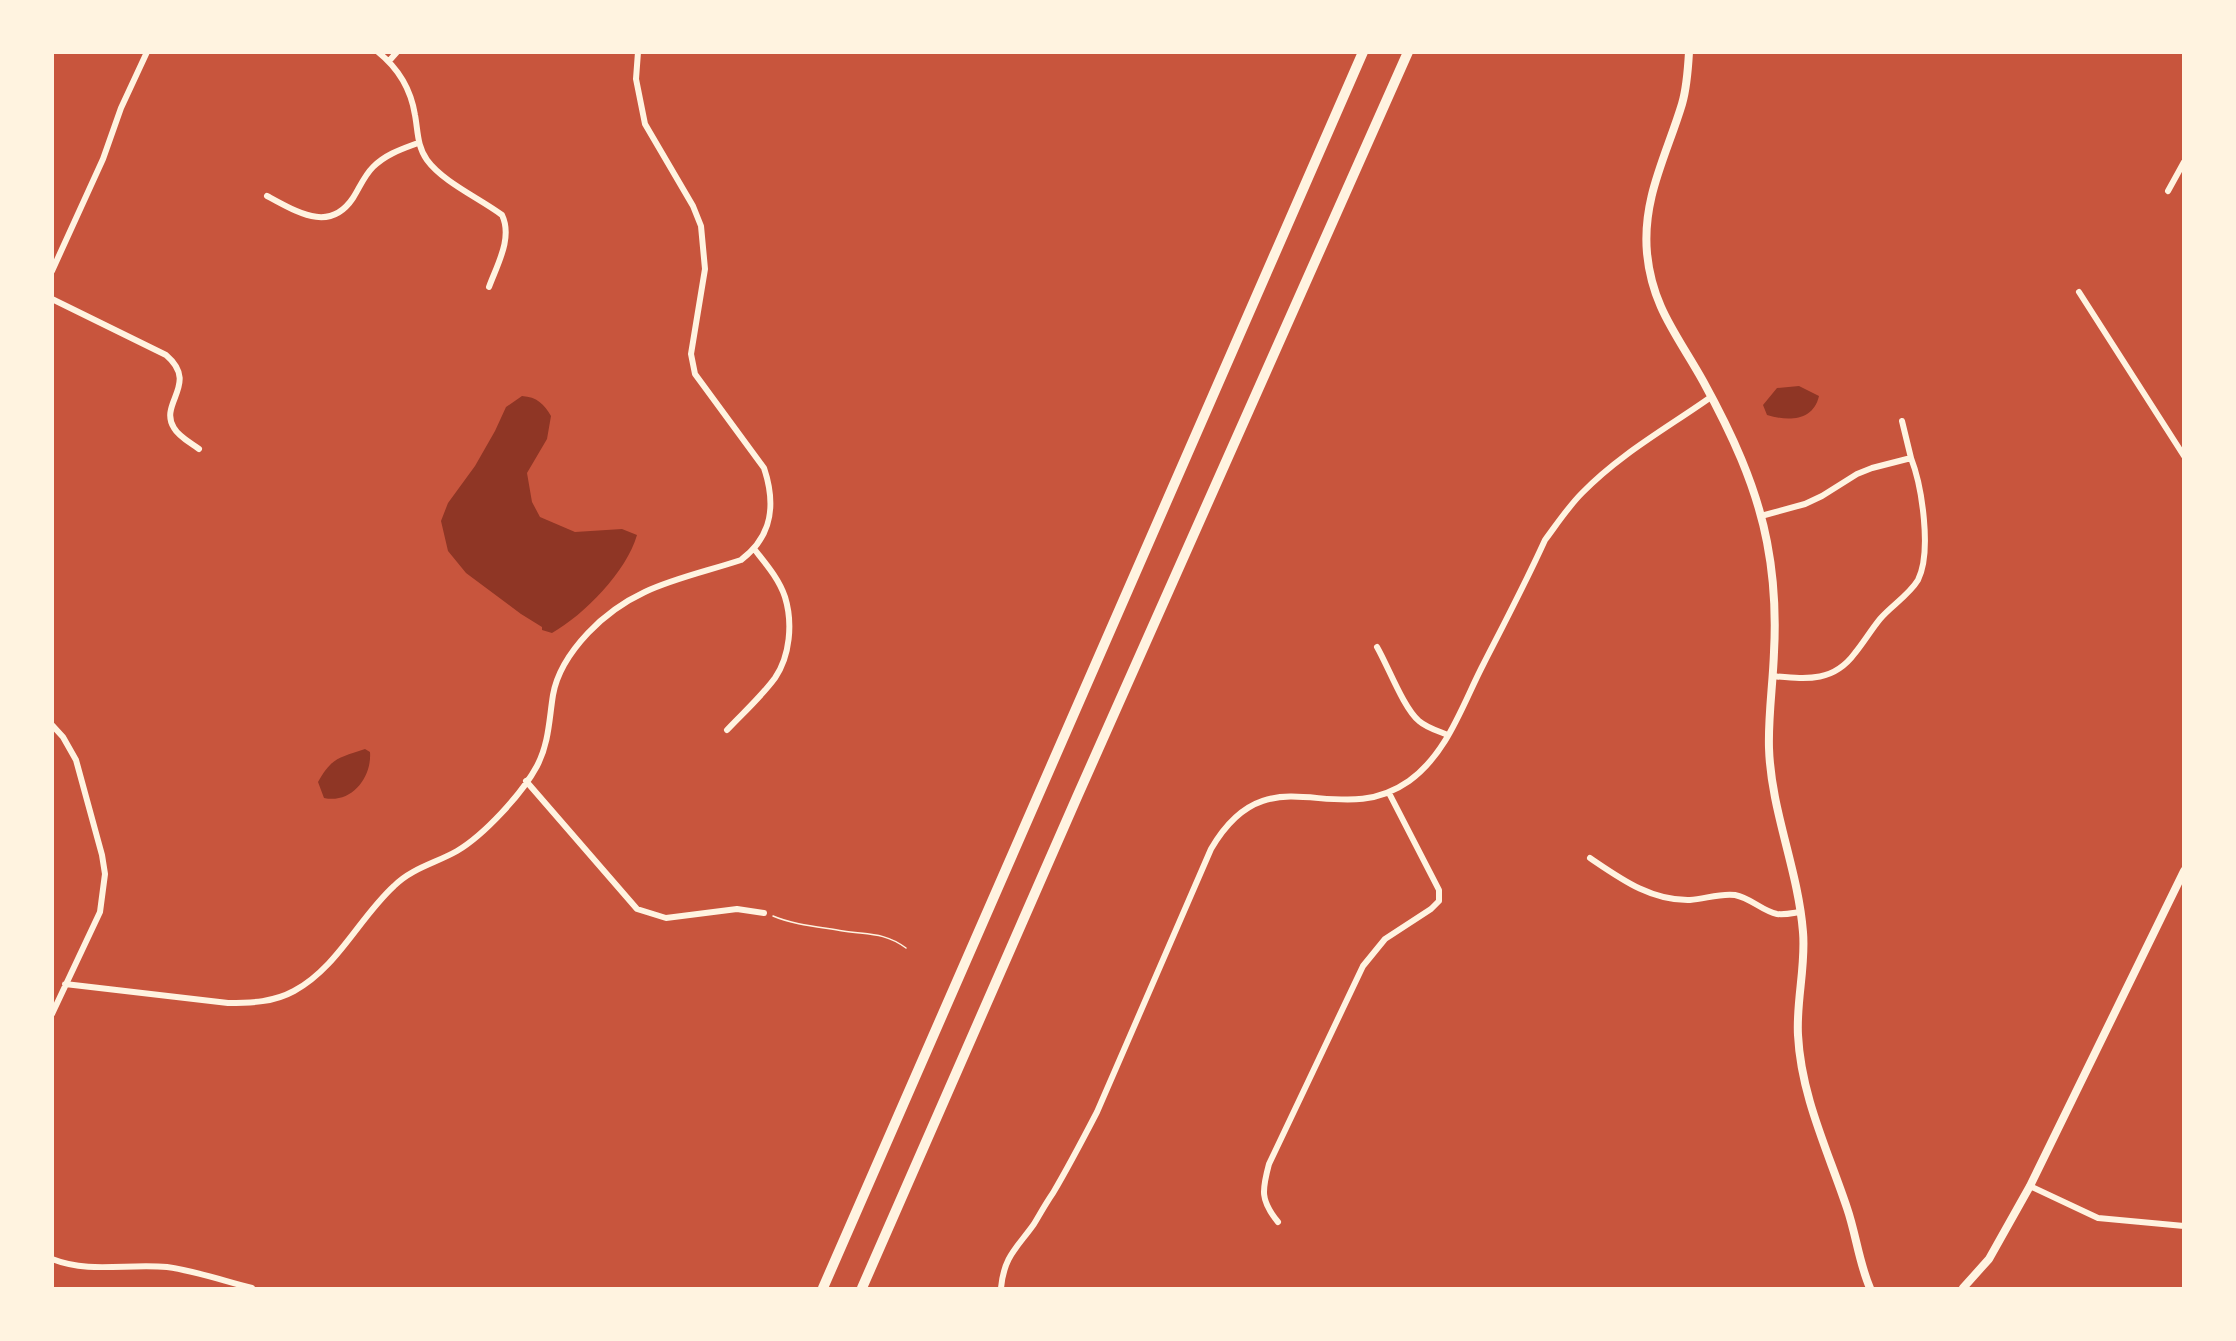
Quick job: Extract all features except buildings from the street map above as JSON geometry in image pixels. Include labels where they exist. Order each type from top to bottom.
[{"type":"highway","points":[[824,1288],[1363,52]]},
{"type":"highway","points":[[862,1288],[1408,52]]},
{"type":"street","points":[[52,271],[103,159],[121,108],[147,52]]},
{"type":"street","points":[[378,52],[389,61],[402,78],[410,97],[418,143],[426,159],[435,169],[502,215],[506,223],[505,244],[489,287]]},
{"type":"street","points":[[389,61],[398,52]]},
{"type":"street","points":[[65,984],[251,1004],[274,999],[295,990],[314,977],[330,961],[395,884],[412,872],[457,851],[477,838],[494,822],[536,767],[548,734],[553,694],[559,676],[588,633],[619,606],[647,590],[741,560],[754,550],[768,524],[771,505],[770,486],[764,468],[695,374],[691,354],[705,269],[701,226],[693,206],[645,124],[636,79],[638,52]]},
{"type":"street","points":[[1689,52],[1683,101],[1649,199],[1646,224],[1647,251],[1652,282],[1664,315],[1736,446],[1761,516],[1774,597],[1775,626],[1769,717],[1771,780],[1796,878],[1800,912],[1803,952],[1798,1034],[1803,1077],[1812,1110],[1848,1210],[1870,1288]]},
{"type":"street","points":[[267,196],[310,216],[322,218],[334,215],[353,198],[373,167],[386,157],[418,143]]},
{"type":"street","points":[[2168,191],[2184,162]]},
{"type":"street","points":[[2079,292],[2184,456]]},
{"type":"street","points":[[52,299],[166,355],[174,362],[181,382],[170,417],[173,428],[199,449]]},
{"type":"street","points":[[1001,1288],[1007,1263],[1016,1245],[1032,1226],[1055,1189],[1096,1112],[1211,849],[1223,828],[1236,815],[1263,800],[1278,796],[1353,800],[1389,793],[1424,769],[1448,735],[1545,540],[1561,519],[1581,494],[1630,451],[1711,397]]},
{"type":"street","points":[[1772,676],[1814,679],[1829,675],[1843,666],[1880,619],[1911,589],[1918,579],[1924,556],[1922,500],[1902,421]]},
{"type":"street","points":[[1761,516],[1805,504],[1865,471],[1911,458]]},
{"type":"street","points":[[727,730],[776,677],[788,646],[789,621],[785,597],[778,582],[754,550]]},
{"type":"street","points":[[1377,647],[1408,708],[1418,720],[1448,735]]},
{"type":"street","points":[[52,725],[63,737],[76,760],[100,844],[105,874],[100,912],[52,1014]]},
{"type":"street","points":[[526,781],[637,909],[666,918],[737,909],[764,912]]},
{"type":"street","points":[[1278,1222],[1267,1209],[1263,1195],[1269,1164],[1363,966],[1385,939],[1431,909],[1439,901],[1439,890],[1389,793]]},
{"type":"street","points":[[1590,858],[1647,893],[1670,899],[1690,900],[1724,895],[1736,896],[1748,899],[1777,914],[1800,912]]},
{"type":"street","points":[[1963,1288],[1989,1259],[2030,1186],[2184,872]]},
{"type":"street","points":[[2030,1186],[2098,1218],[2184,1226]]},
{"type":"street","points":[[52,1259],[82,1267],[165,1267],[252,1288]]},
{"type":"path","points":[[764,912],[786,921],[875,934],[890,938],[906,948]]},
{"type":"shaded area","points":[[1799,386],[1819,396],[1811,411],[1798,418],[1767,415],[1763,405],[1777,388]]},
{"type":"shaded area","points":[[522,396],[540,402],[551,416],[547,439],[527,473],[532,502],[540,517],[575,532],[622,529],[637,535],[624,563],[603,591],[577,615],[552,633],[542,630],[542,627],[466,573],[448,551],[441,521],[448,503],[475,466],[506,407]]},
{"type":"shaded area","points":[[365,749],[370,752],[370,762],[358,787],[343,797],[324,798],[318,782],[332,763]]}]
